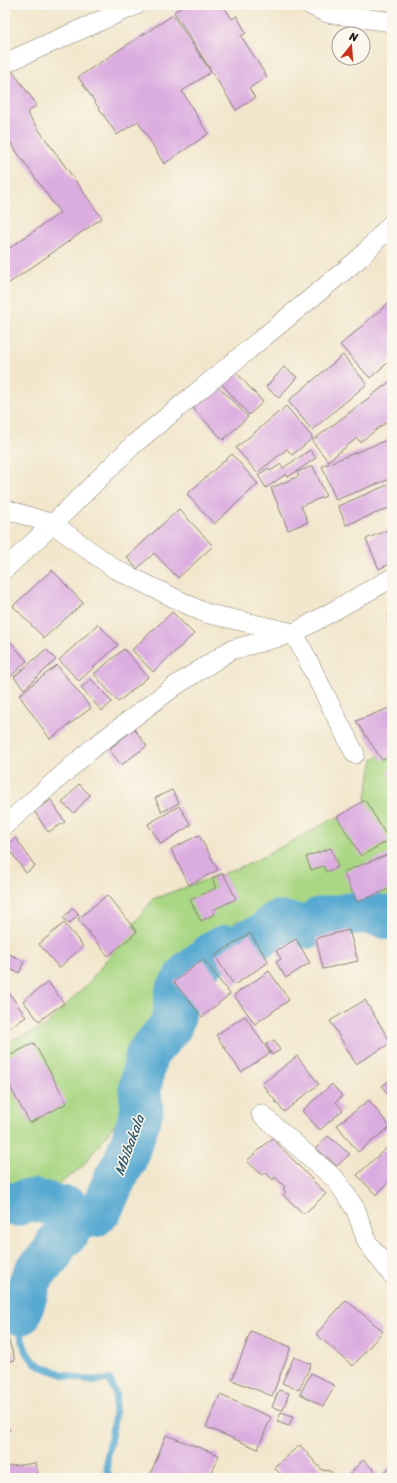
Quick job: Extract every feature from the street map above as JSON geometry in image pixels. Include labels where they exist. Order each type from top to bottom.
[{"type":"street","points":[[5,63],[136,5]]},
{"type":"street","points":[[310,5],[327,13],[392,22]]},
{"type":"street","points":[[5,569],[134,444],[361,257],[392,223]]},
{"type":"street","points":[[5,509],[53,524],[115,569],[205,613],[294,633]]},
{"type":"street","points":[[5,825],[94,747],[175,686],[231,650],[294,633],[392,578]]},
{"type":"street","points":[[294,633],[355,754]]},
{"type":"street","points":[[261,1114],[336,1180],[356,1210],[367,1242],[392,1274]]},
{"type":"green space","name":"Mbibakala","points":[[392,748],[392,926],[362,917],[236,921],[178,1006],[131,1103],[82,1167],[17,1215],[5,1216],[5,1043],[44,1027],[91,980],[153,899],[249,864],[365,802],[373,759]]},
{"type":"building","points":[[185,5],[223,5],[232,19],[237,16],[246,33],[241,36],[267,77],[249,88],[255,98],[236,110],[174,12]]},
{"type":"building","points":[[173,15],[211,72],[182,91],[208,134],[164,164],[138,121],[117,135],[78,77]]},
{"type":"building","points":[[13,72],[37,105],[27,113],[102,218],[5,286],[5,251],[60,213],[5,135],[5,77]]},
{"type":"building","points":[[392,300],[392,359],[370,378],[340,345]]},
{"type":"building","points":[[343,355],[367,384],[312,430],[288,401]]},
{"type":"building","points":[[284,367],[297,377],[279,398],[266,387]]},
{"type":"building","points":[[234,370],[263,402],[249,415],[220,382]]},
{"type":"building","points":[[392,380],[392,418],[360,442],[357,438],[328,461],[312,441]]},
{"type":"building","points":[[217,385],[248,417],[223,440],[193,408]]},
{"type":"building","points":[[286,406],[313,438],[292,455],[287,449],[257,473],[236,448]]},
{"type":"building","points":[[392,438],[392,478],[336,500],[322,466]]},
{"type":"building","points":[[310,450],[316,458],[288,477],[286,474],[266,488],[258,475],[269,468],[270,471],[281,464],[283,468]]},
{"type":"building","points":[[232,454],[258,484],[214,524],[187,494]]},
{"type":"building","points":[[313,466],[326,496],[301,506],[308,522],[288,530],[271,488],[299,476],[297,472]]},
{"type":"building","points":[[392,483],[392,507],[346,525],[338,506]]},
{"type":"building","points":[[179,509],[213,546],[178,578],[154,553],[137,569],[127,557]]},
{"type":"building","points":[[392,528],[392,563],[379,569],[366,539]]},
{"type":"building","points":[[52,570],[83,603],[44,638],[13,606]]},
{"type":"building","points":[[172,612],[194,634],[153,672],[132,650]]},
{"type":"building","points":[[392,614],[392,624],[388,616]]},
{"type":"building","points":[[98,624],[118,645],[79,681],[59,660]]},
{"type":"building","points":[[5,635],[27,661],[5,682]]},
{"type":"building","points":[[46,649],[56,660],[24,689],[14,677]]},
{"type":"building","points":[[124,649],[148,677],[118,702],[94,674]]},
{"type":"building","points":[[57,665],[91,708],[50,739],[19,695]]},
{"type":"building","points":[[91,679],[112,702],[102,711],[81,688]]},
{"type":"building","points":[[392,707],[392,756],[382,760],[356,721]]},
{"type":"building","points":[[134,729],[147,746],[121,765],[109,749]]},
{"type":"building","points":[[392,769],[392,780],[387,771]]},
{"type":"building","points":[[79,784],[90,795],[74,813],[62,803]]},
{"type":"building","points":[[172,790],[179,803],[162,812],[155,798]]},
{"type":"building","points":[[51,800],[65,822],[48,832],[34,811]]},
{"type":"building","points":[[365,800],[389,840],[361,856],[337,817]]},
{"type":"building","points":[[179,806],[191,825],[161,844],[148,824]]},
{"type":"building","points":[[199,835],[218,870],[189,885],[171,849]]},
{"type":"building","points":[[16,838],[35,866],[26,873],[6,845]]},
{"type":"building","points":[[331,848],[338,867],[326,872],[323,866],[311,870],[306,857]]},
{"type":"building","points":[[392,853],[392,888],[357,902],[343,872]]},
{"type":"building","points":[[223,873],[236,899],[213,910],[215,914],[201,921],[190,900],[216,888],[212,878]]},
{"type":"building","points":[[107,895],[137,932],[108,956],[78,919]]},
{"type":"building","points":[[73,908],[79,914],[69,924],[63,918]]},
{"type":"building","points":[[64,923],[83,946],[59,968],[39,944]]},
{"type":"building","points":[[349,930],[358,961],[323,969],[316,938]]},
{"type":"building","points":[[250,933],[269,962],[234,985],[215,956]]},
{"type":"building","points":[[296,939],[310,963],[286,978],[276,962],[281,959],[276,951]]},
{"type":"building","points":[[9,954],[24,961],[19,973],[5,967],[5,962]]},
{"type":"building","points":[[203,959],[230,994],[202,1017],[174,982]]},
{"type":"building","points":[[269,971],[289,1000],[255,1024],[234,995]]},
{"type":"building","points":[[48,982],[64,1003],[39,1021],[23,1001]]},
{"type":"building","points":[[5,987],[26,1017],[5,1031]]},
{"type":"building","points":[[365,1000],[391,1043],[356,1064],[330,1021]]},
{"type":"building","points":[[245,1016],[270,1053],[241,1072],[216,1035]]},
{"type":"building","points":[[274,1040],[280,1050],[272,1055],[266,1044]]},
{"type":"building","points":[[34,1043],[67,1103],[30,1123],[5,1078],[5,1058]]},
{"type":"building","points":[[297,1056],[319,1084],[284,1112],[262,1084]]},
{"type":"building","points":[[392,1079],[392,1101],[382,1086]]},
{"type":"building","points":[[332,1084],[342,1096],[336,1102],[343,1110],[320,1130],[302,1111]]},
{"type":"building","points":[[369,1100],[390,1127],[358,1152],[337,1125]]},
{"type":"building","points":[[328,1136],[350,1154],[337,1166],[316,1148]]},
{"type":"building","points":[[272,1138],[326,1194],[304,1214],[283,1195],[286,1192],[283,1189],[285,1187],[275,1177],[273,1180],[265,1172],[262,1175],[247,1161]]},
{"type":"building","points":[[392,1143],[392,1179],[376,1195],[357,1175]]},
{"type":"building","points":[[346,1300],[383,1331],[353,1366],[316,1334]]},
{"type":"building","points":[[5,1329],[15,1360],[5,1363]]},
{"type":"building","points":[[251,1331],[291,1347],[272,1396],[232,1380]]},
{"type":"building","points":[[294,1357],[311,1364],[299,1390],[282,1383]]},
{"type":"building","points":[[311,1373],[335,1386],[323,1406],[300,1394]]},
{"type":"building","points":[[279,1390],[289,1393],[283,1410],[272,1407]]},
{"type":"building","points":[[220,1395],[271,1417],[258,1449],[206,1427]]},
{"type":"building","points":[[281,1412],[293,1416],[289,1426],[277,1422]]},
{"type":"building","points":[[5,1423],[10,1430],[5,1434]]},
{"type":"building","points":[[166,1435],[219,1455],[210,1478],[149,1478]]},
{"type":"building","points":[[300,1445],[322,1470],[330,1471],[338,1478],[284,1478],[274,1467]]},
{"type":"building","points":[[363,1460],[382,1478],[352,1478],[349,1475]]},
{"type":"building","points":[[36,1463],[38,1476],[5,1478],[5,1467]]},
{"type":"building","points":[[392,1464],[392,1478],[388,1478],[383,1474]]},
{"type":"waterway","name":"Mbibakala","points":[[5,1203],[16,1205],[25,1201],[34,1200],[70,1209],[74,1214],[82,1217],[94,1216],[101,1210],[125,1161],[142,1111],[140,1089],[147,1054],[171,1026],[174,1017],[176,992],[190,971],[218,949],[227,946],[235,949],[247,941],[263,935],[277,922],[308,927],[319,919],[356,913],[368,913],[392,919]]},
{"type":"waterway","points":[[20,1314],[30,1282],[36,1271],[50,1257],[58,1241],[67,1234],[74,1223],[82,1217]]},
{"type":"waterway","points":[[20,1314],[19,1320],[25,1348],[28,1355],[39,1365],[64,1375],[77,1378],[89,1380],[110,1380],[116,1395],[114,1420],[107,1459],[107,1471],[110,1478]]}]
